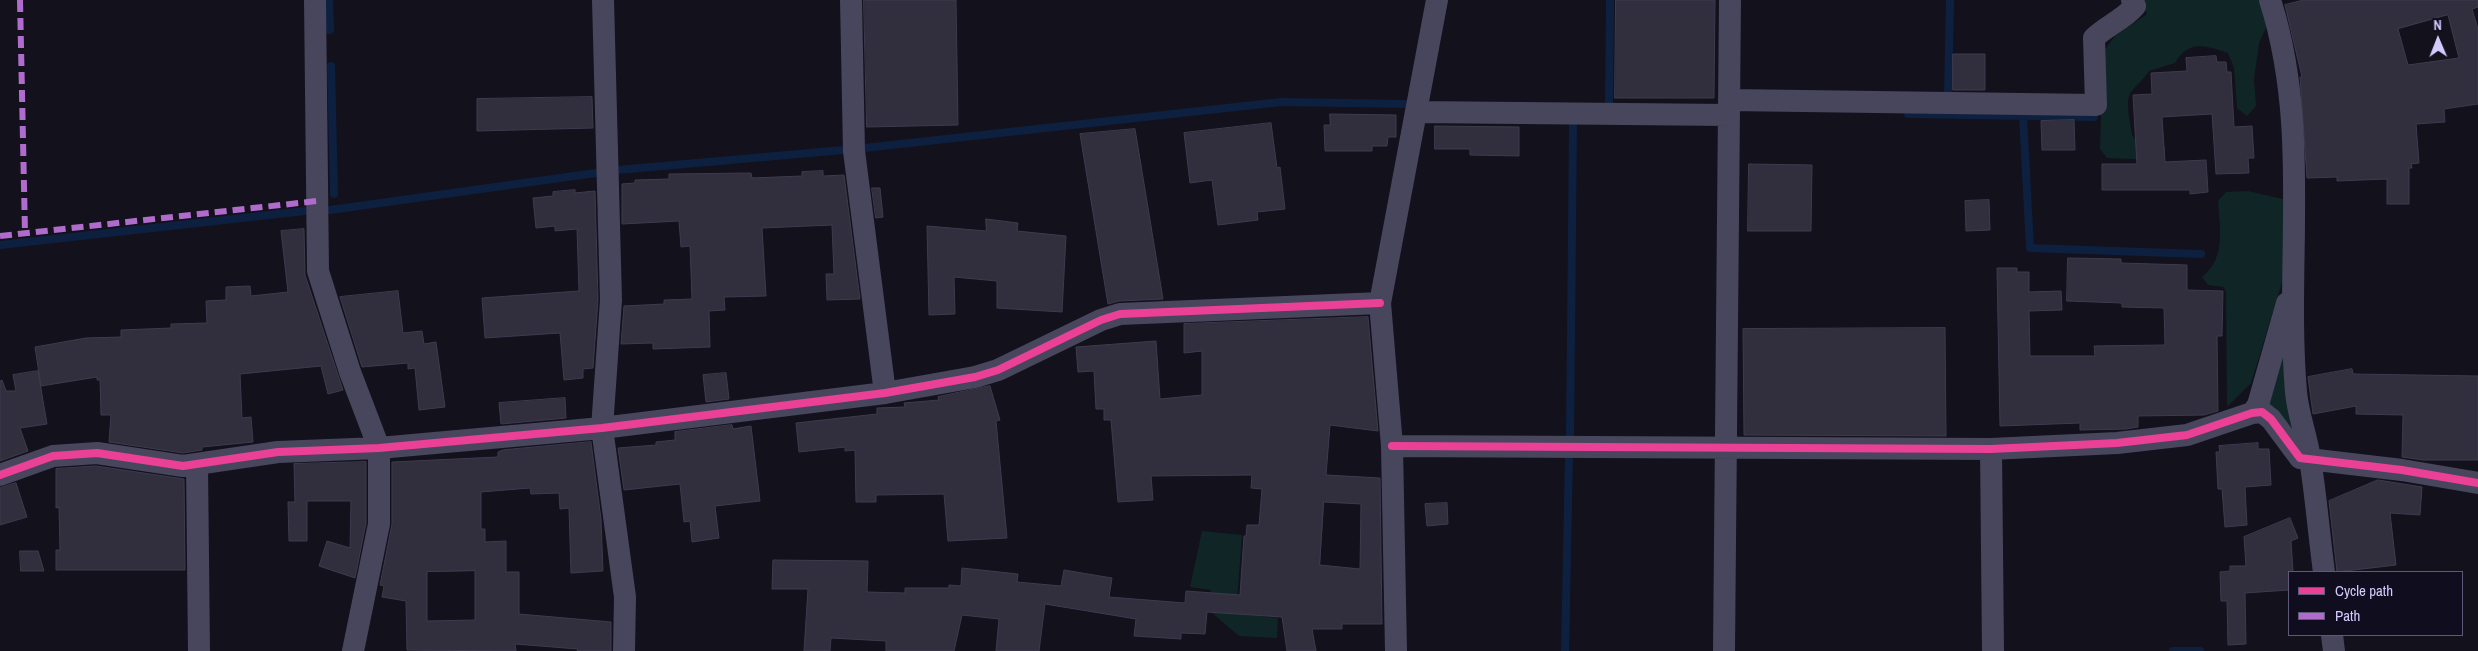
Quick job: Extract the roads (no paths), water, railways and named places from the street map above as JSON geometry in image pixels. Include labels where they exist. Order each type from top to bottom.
[{"type":"street","points":[[315,0],[318,271],[350,372],[379,448],[379,524],[353,651]]},
{"type":"street","points":[[603,0],[611,300],[602,428],[625,597],[624,651]]},
{"type":"street","points":[[850,0],[854,151],[884,393]]},
{"type":"street","points":[[1396,651],[1392,446],[1380,304],[1437,0]]},
{"type":"street","points":[[1724,651],[1730,0]]},
{"type":"street","points":[[1416,112],[2096,105],[2094,38],[2102,30],[2128,15],[2134,6],[2132,0]]},
{"type":"street","points":[[2270,0],[2288,68],[2296,198],[2292,291],[2296,394],[2310,459],[2324,571]]},
{"type":"street","points":[[2252,412],[2258,405],[2285,308],[2292,291]]},
{"type":"street","points":[[0,475],[53,456],[88,454],[183,466],[278,452],[379,448],[602,428],[884,393],[975,378],[998,370],[1101,320],[1120,314],[1380,304]]},
{"type":"street","points":[[1392,446],[1991,449],[2118,443],[2187,435],[2252,412],[2262,412],[2271,419],[2300,458],[2402,470],[2478,483]]},
{"type":"street","points":[[1991,449],[1993,651]]},
{"type":"street","points":[[197,464],[199,651]]},
{"type":"street","points":[[2332,636],[2334,651]]},
{"type":"waterway","points":[[329,0],[330,30]]},
{"type":"waterway","points":[[1609,107],[1610,0]]},
{"type":"waterway","points":[[1948,96],[1950,0]]},
{"type":"waterway","points":[[331,66],[334,194]]},
{"type":"waterway","points":[[864,148],[1281,102],[1408,104]]},
{"type":"waterway","points":[[1908,114],[2094,117]]},
{"type":"waterway","points":[[2023,116],[2030,248],[2201,254]]},
{"type":"waterway","points":[[1570,437],[1573,124]]},
{"type":"waterway","points":[[617,170],[844,150]]},
{"type":"waterway","points":[[330,210],[603,172]]},
{"type":"waterway","points":[[0,245],[305,211]]},
{"type":"waterway","points":[[1565,651],[1569,454]]},
{"type":"waterway","points":[[2173,651],[2200,651]]}]
